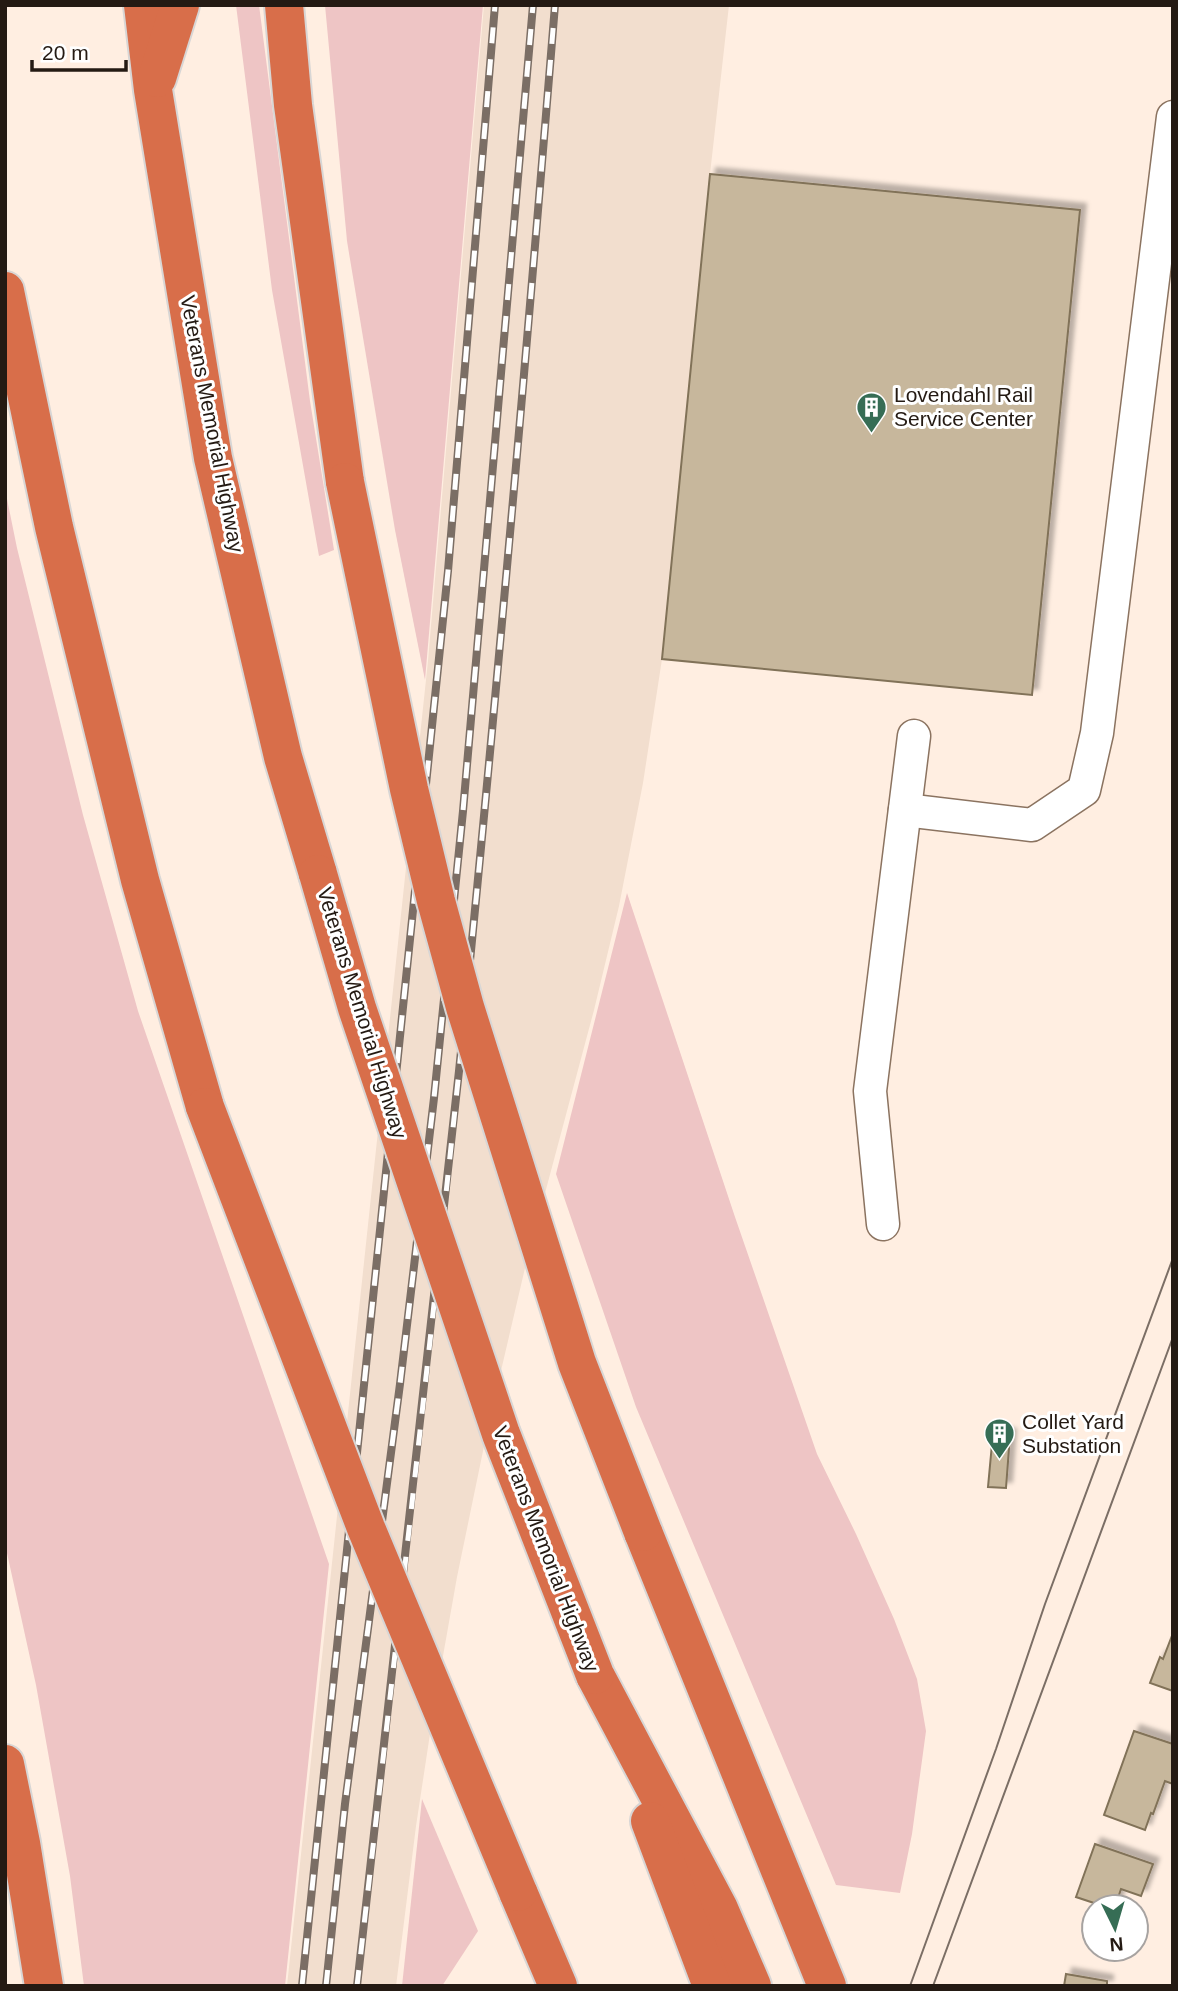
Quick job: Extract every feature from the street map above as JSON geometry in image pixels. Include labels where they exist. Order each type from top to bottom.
[{"type":"highway","name":"Veterans Memorial Highway","points":[[143,5],[153,90],[214,457],[283,757],[357,1008],[501,1434],[712,1986]]},
{"type":"highway","points":[[153,90],[180,5]]},
{"type":"highway","points":[[284,5],[293,105],[345,482],[409,789],[436,901],[465,1006],[577,1363],[827,1986]]},
{"type":"highway","points":[[5,291],[54,527],[134,853],[205,1107],[366,1528],[558,1986]]},
{"type":"highway","points":[[595,1675],[719,1909],[752,1986]]},
{"type":"highway","points":[[5,1764],[44,1986]]},
{"type":"highway","points":[[21,1843],[22,1986]]},
{"type":"lane","points":[[905,810],[1032,825],[1084,790],[1097,733],[1173,117]]},
{"type":"lane","points":[[883,1224],[870,1091],[914,736]]},
{"type":"shaded area","points":[[236,5],[259,5],[310,401],[334,550],[319,556],[272,290]]},
{"type":"shaded area","points":[[325,5],[483,5],[425,680],[395,530],[347,241]]},
{"type":"shaded area","points":[[484,5],[729,5],[662,659],[643,783],[619,906],[525,1268],[457,1577],[416,1826],[396,1986],[287,1986],[428,661]]},
{"type":"shaded area","points":[[5,489],[83,815],[138,1011],[329,1564],[285,1986],[84,1986],[70,1876],[36,1685],[5,1544]]},
{"type":"shaded area","points":[[627,893],[817,1454],[894,1619],[917,1679],[926,1731],[912,1834],[900,1893],[836,1885],[636,1407],[556,1174]]},
{"type":"shaded area","points":[[422,1799],[478,1931],[442,1986],[402,1986]]},
{"type":"building","name":"Lovendahl Rail Service Center","points":[[710,174],[1080,210],[1032,695],[662,659]]},
{"type":"building","name":"Collet Yard Substation","points":[[993,1433],[1010,1435],[1006,1488],[988,1487]]},
{"type":"building","points":[[1173,1633],[1173,1691],[1150,1683]]},
{"type":"building","points":[[1134,1731],[1173,1744],[1173,1784],[1165,1781],[1145,1830],[1104,1815]]},
{"type":"building","points":[[1095,1844],[1153,1864],[1142,1893],[1121,1889],[1120,1893],[1080,1893],[1080,1898],[1076,1897]]},
{"type":"building","points":[[1066,1974],[1107,1981],[1107,1986],[1064,1986]]},
{"type":"tram line","points":[[910,1986],[996,1749],[1045,1604],[1173,1258]]},
{"type":"tram line","points":[[933,1986],[1173,1337]]},
{"type":"railway","points":[[302,1986],[448,571],[495,5]]},
{"type":"railway","points":[[326,1986],[345,1804],[434,1098],[463,811],[533,5]]},
{"type":"railway","points":[[357,1986],[459,1071],[510,538],[555,5]]},
{"type":"place","name":"Lovendahl Rail Service Center","points":[[871,434]]},
{"type":"place","name":"Collet Yard Substation","points":[[999,1461]]}]
